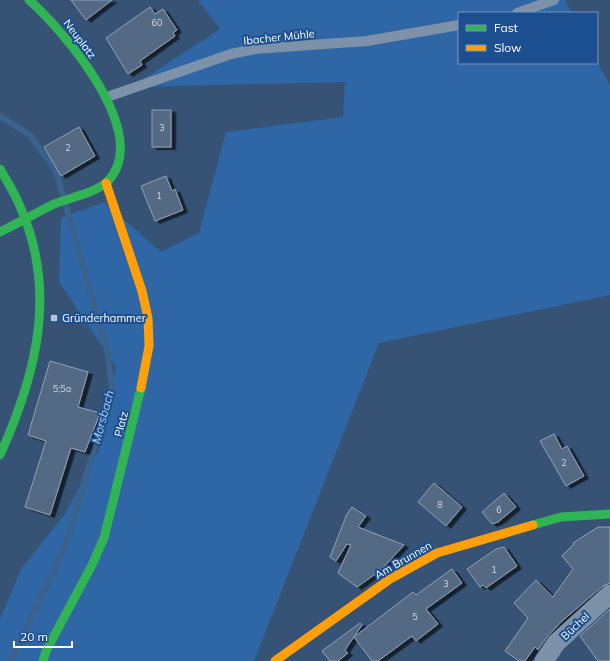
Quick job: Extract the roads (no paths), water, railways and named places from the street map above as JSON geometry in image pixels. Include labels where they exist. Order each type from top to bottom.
[{"type":"street","name":"Neuplatz","points":[[29,0],[47,16],[64,36],[107,97]]},
{"type":"street","points":[[0,232],[55,204],[83,194],[106,183],[113,174],[118,162],[120,141],[117,121],[107,97]]},
{"type":"street","points":[[0,168],[26,220],[34,243],[41,317],[33,368],[11,433],[0,455]]},
{"type":"street","name":"Platz","points":[[43,661],[46,651],[92,565],[112,515],[139,401],[149,346],[148,318],[142,291],[106,183]]},
{"type":"street","name":"Am Brunnen","points":[[275,661],[390,579],[438,553],[561,517],[609,515]]},
{"type":"street","name":"Büchel","points":[[544,661],[556,643],[610,594]]},
{"type":"lane","points":[[520,12],[554,0]]},
{"type":"lane","name":"Ibacher Mühle","points":[[107,97],[239,52],[367,41],[458,25]]},
{"type":"waterway","name":"Morsbach","points":[[0,116],[30,135],[56,171],[107,350],[112,387],[66,544],[11,661]]},
{"type":"place","name":"Gründerhammer","points":[[54,318]]}]
